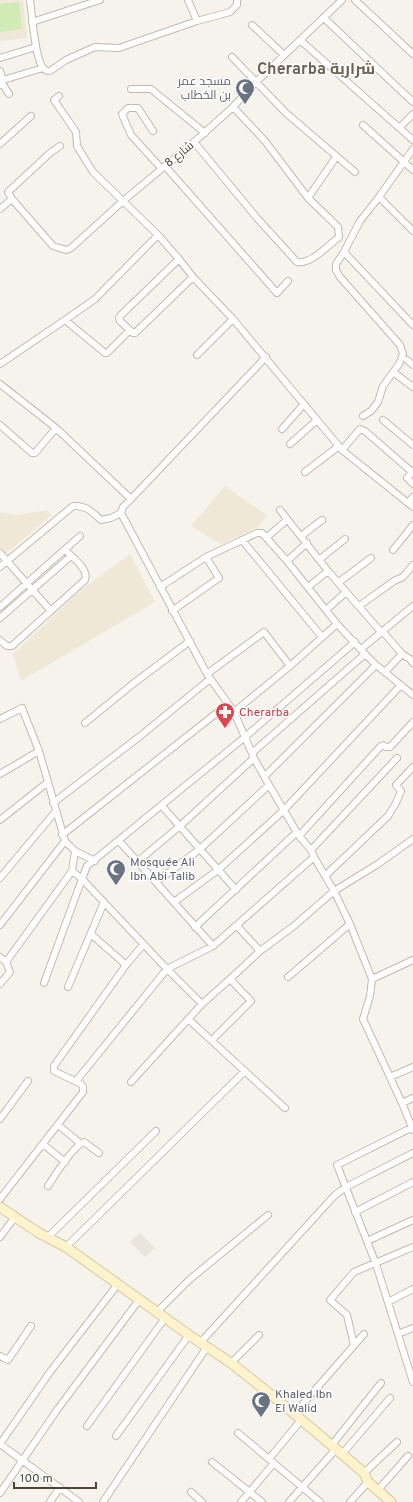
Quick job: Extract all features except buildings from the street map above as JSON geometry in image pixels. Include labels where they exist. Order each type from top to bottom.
[{"type":"street","points":[[30,0],[36,47],[43,68],[46,71],[50,71],[66,60],[95,47],[119,48],[197,21],[230,12],[237,5],[237,0]]},
{"type":"street","points":[[32,22],[100,0]]},
{"type":"street","points":[[188,0],[197,21]]},
{"type":"street","name":"شارع 8","points":[[12,199],[54,246],[66,250],[71,248],[123,201],[205,133],[342,0]]},
{"type":"street","points":[[355,0],[413,54]]},
{"type":"street","points":[[324,18],[413,102]]},
{"type":"street","points":[[252,25],[284,55]]},
{"type":"street","points":[[300,40],[413,140]]},
{"type":"street","points":[[0,58],[36,47]]},
{"type":"street","points":[[232,57],[286,114],[355,172]]},
{"type":"street","points":[[2,83],[43,68]]},
{"type":"street","points":[[0,71],[2,83],[9,94]]},
{"type":"street","points":[[131,89],[151,89],[205,133]]},
{"type":"street","points":[[59,96],[54,100],[76,132],[77,146],[94,172],[158,235],[180,259],[193,277],[233,319],[266,357],[340,448],[410,505],[413,497]]},
{"type":"street","points":[[194,142],[291,257],[297,262],[302,263],[314,258],[339,237],[338,227],[308,198],[265,141],[233,107]]},
{"type":"street","points":[[153,131],[138,108],[128,108],[122,114],[131,135],[163,167],[276,293],[288,281]]},
{"type":"street","points":[[399,128],[413,114]]},
{"type":"street","points":[[0,144],[31,116]]},
{"type":"street","points":[[363,125],[413,170]]},
{"type":"street","points":[[0,209],[12,199],[9,194],[9,190],[60,146]]},
{"type":"street","points":[[363,416],[378,402],[383,386],[399,364],[403,354],[400,345],[340,277],[336,270],[336,264],[360,221],[379,198],[403,161],[413,149]]},
{"type":"street","points":[[308,198],[336,157]]},
{"type":"street","points":[[379,198],[413,231]]},
{"type":"street","points":[[0,364],[95,299],[158,235]]},
{"type":"street","points":[[344,252],[413,325]]},
{"type":"street","points":[[180,259],[119,318],[120,320],[135,333],[140,330],[193,277]]},
{"type":"street","points":[[197,355],[233,319]]},
{"type":"street","points":[[65,320],[105,353],[130,330]]},
{"type":"street","points":[[266,357],[123,507],[121,513],[172,611],[209,676],[234,712],[253,756],[269,785],[298,834],[326,875],[350,924],[372,979],[370,996],[363,1019],[413,1128],[337,1165],[376,1264],[413,1381]]},
{"type":"street","points":[[407,360],[413,365]]},
{"type":"street","points":[[397,374],[413,387]]},
{"type":"street","points":[[0,384],[56,428],[131,499]]},
{"type":"street","points":[[282,429],[304,404]]},
{"type":"street","points":[[290,444],[317,420]]},
{"type":"street","points":[[383,420],[413,445]]},
{"type":"street","points":[[0,425],[32,453],[35,453],[56,428]]},
{"type":"street","points":[[305,472],[340,448],[360,429],[365,431],[413,471],[407,478],[413,484]]},
{"type":"street","points":[[0,567],[73,506],[82,506],[90,510],[101,520],[121,513]]},
{"type":"street","points":[[280,510],[308,543],[328,571],[381,632],[385,634],[402,654],[412,659]]},
{"type":"street","points":[[267,537],[287,520]]},
{"type":"street","points":[[301,536],[322,520]]},
{"type":"street","points":[[393,550],[413,525]]},
{"type":"street","points":[[160,587],[206,557],[257,533],[262,533],[287,561],[337,624],[376,666],[412,692]]},
{"type":"street","points":[[0,607],[80,536]]},
{"type":"street","points":[[320,559],[345,539]]},
{"type":"street","points":[[242,540],[322,637]]},
{"type":"street","points":[[287,561],[308,543]]},
{"type":"street","points":[[0,640],[7,646],[12,646],[86,578],[84,570],[65,550]]},
{"type":"street","points":[[0,553],[50,610]]},
{"type":"street","points":[[0,618],[71,556]]},
{"type":"street","points":[[172,611],[219,578],[206,557]]},
{"type":"street","points":[[339,582],[371,558]]},
{"type":"street","points":[[359,606],[394,581],[403,577],[413,565]]},
{"type":"street","points":[[308,587],[328,571]]},
{"type":"street","points":[[326,610],[346,592]]},
{"type":"street","points":[[137,862],[180,826],[381,632],[413,606]]},
{"type":"street","points":[[234,712],[290,666],[337,624]]},
{"type":"street","points":[[53,803],[139,737],[209,676],[264,632],[290,666]]},
{"type":"street","points":[[85,723],[134,683],[190,641]]},
{"type":"street","points":[[44,983],[87,866],[245,737],[355,642]]},
{"type":"street","points":[[385,672],[402,654]]},
{"type":"street","points":[[265,776],[376,666]]},
{"type":"street","points":[[174,902],[218,870],[284,810],[401,685]]},
{"type":"street","points":[[62,835],[228,704]]},
{"type":"street","points":[[0,719],[22,708],[39,751],[62,835],[65,841],[75,851],[94,860]]},
{"type":"street","points":[[195,927],[298,834],[380,747],[383,745],[390,747],[413,722]]},
{"type":"street","points":[[0,774],[39,751]]},
{"type":"street","points":[[76,1081],[167,970],[213,946],[237,926],[312,854],[397,758]]},
{"type":"street","points":[[326,875],[388,816],[402,791],[396,785],[413,767]]},
{"type":"street","points":[[0,820],[48,782]]},
{"type":"street","points":[[156,882],[200,849],[269,785]]},
{"type":"street","points":[[162,806],[236,890]]},
{"type":"street","points":[[0,878],[56,811]]},
{"type":"street","points":[[131,1082],[202,1004],[260,951],[295,925],[334,890],[378,864],[413,838]]},
{"type":"street","points":[[0,925],[65,841]]},
{"type":"street","points":[[119,841],[213,946]]},
{"type":"street","points":[[6,962],[72,871],[75,851]]},
{"type":"street","points":[[72,871],[82,878],[167,970],[202,1004]]},
{"type":"street","points":[[68,986],[104,902]]},
{"type":"street","points":[[288,977],[350,924]]},
{"type":"street","points":[[237,926],[260,951]]},
{"type":"street","points":[[91,934],[126,965]]},
{"type":"street","points":[[0,1199],[83,1092],[83,1087],[76,1081],[54,1071],[54,1066],[126,965],[144,945]]},
{"type":"street","points":[[0,957],[6,962],[10,972],[0,984]]},
{"type":"street","points":[[372,979],[413,960]]},
{"type":"street","points":[[212,1040],[251,1001],[230,979]]},
{"type":"street","points":[[188,1019],[284,1108]]},
{"type":"street","points":[[390,1077],[413,1067]]},
{"type":"street","points":[[66,1247],[245,1071]]},
{"type":"street","points":[[0,1119],[28,1081]]},
{"type":"street","points":[[402,1103],[413,1098]]},
{"type":"street","points":[[58,1125],[80,1143],[84,1142],[99,1153]]},
{"type":"street","points":[[48,1237],[156,1131]]},
{"type":"street","points":[[48,1186],[80,1143]]},
{"type":"street","points":[[43,1144],[65,1162]]},
{"type":"street","points":[[103,1502],[203,1345],[335,1195],[346,1187],[413,1153]]},
{"type":"street","points":[[356,1212],[413,1182]]},
{"type":"street","points":[[0,1207],[66,1247],[203,1345],[231,1363],[336,1449],[391,1502]]},
{"type":"street","points":[[157,1312],[189,1280],[268,1215]]},
{"type":"street","points":[[0,1237],[15,1217]]},
{"type":"street","points":[[367,1241],[413,1220]]},
{"type":"street","points":[[354,1345],[347,1315],[330,1300],[354,1272],[413,1248]]},
{"type":"street","points":[[79,1502],[0,1444],[50,1372],[118,1284]]},
{"type":"street","points":[[388,1302],[413,1289]]},
{"type":"street","points":[[0,1493],[53,1416],[139,1300]]},
{"type":"street","points":[[87,1426],[165,1318]]},
{"type":"street","points":[[0,1356],[8,1360],[31,1326]]},
{"type":"street","points":[[398,1334],[413,1328]]},
{"type":"street","points":[[241,1502],[250,1492],[271,1461],[298,1417],[364,1334]]},
{"type":"street","points":[[116,1436],[189,1335]]},
{"type":"street","points":[[231,1363],[259,1335]]},
{"type":"street","points":[[336,1449],[381,1383]]},
{"type":"street","points":[[289,1502],[336,1449],[390,1398]]},
{"type":"street","points":[[238,1433],[320,1502]]},
{"type":"street","points":[[350,1502],[366,1478],[397,1442]]},
{"type":"street","points":[[378,1490],[408,1456]]},
{"type":"street","points":[[212,1462],[262,1502]]},
{"type":"street","points":[[50,1502],[60,1487]]},
{"type":"street","points":[[191,1492],[202,1502]]},
{"type":"shaded area","points":[[0,0],[23,0],[27,38],[0,41]]},
{"type":"shaded area","points":[[225,486],[267,515],[258,528],[221,544],[191,526]]},
{"type":"shaded area","points":[[47,510],[52,515],[4,555],[0,551],[0,512],[17,515]]},
{"type":"shaded area","points":[[130,554],[155,602],[21,681],[13,654],[81,590]]},
{"type":"shaded area","points":[[140,1233],[155,1248],[145,1257],[130,1242]]},
{"type":"green space","points":[[19,2],[22,29],[0,32],[0,4]]},
{"type":"place","name":"مسجد عمر بن الخطاب","points":[[245,105]]},
{"type":"place","name":"Cherarba","points":[[225,729]]},
{"type":"place","name":"Mosquée Ali Ibn Abi Talib","points":[[116,886]]},
{"type":"place","name":"Khaled Ibn El Walid","points":[[261,1418]]},
{"type":"district","name":"Cherarba شراربة","points":[[316,68]]}]
